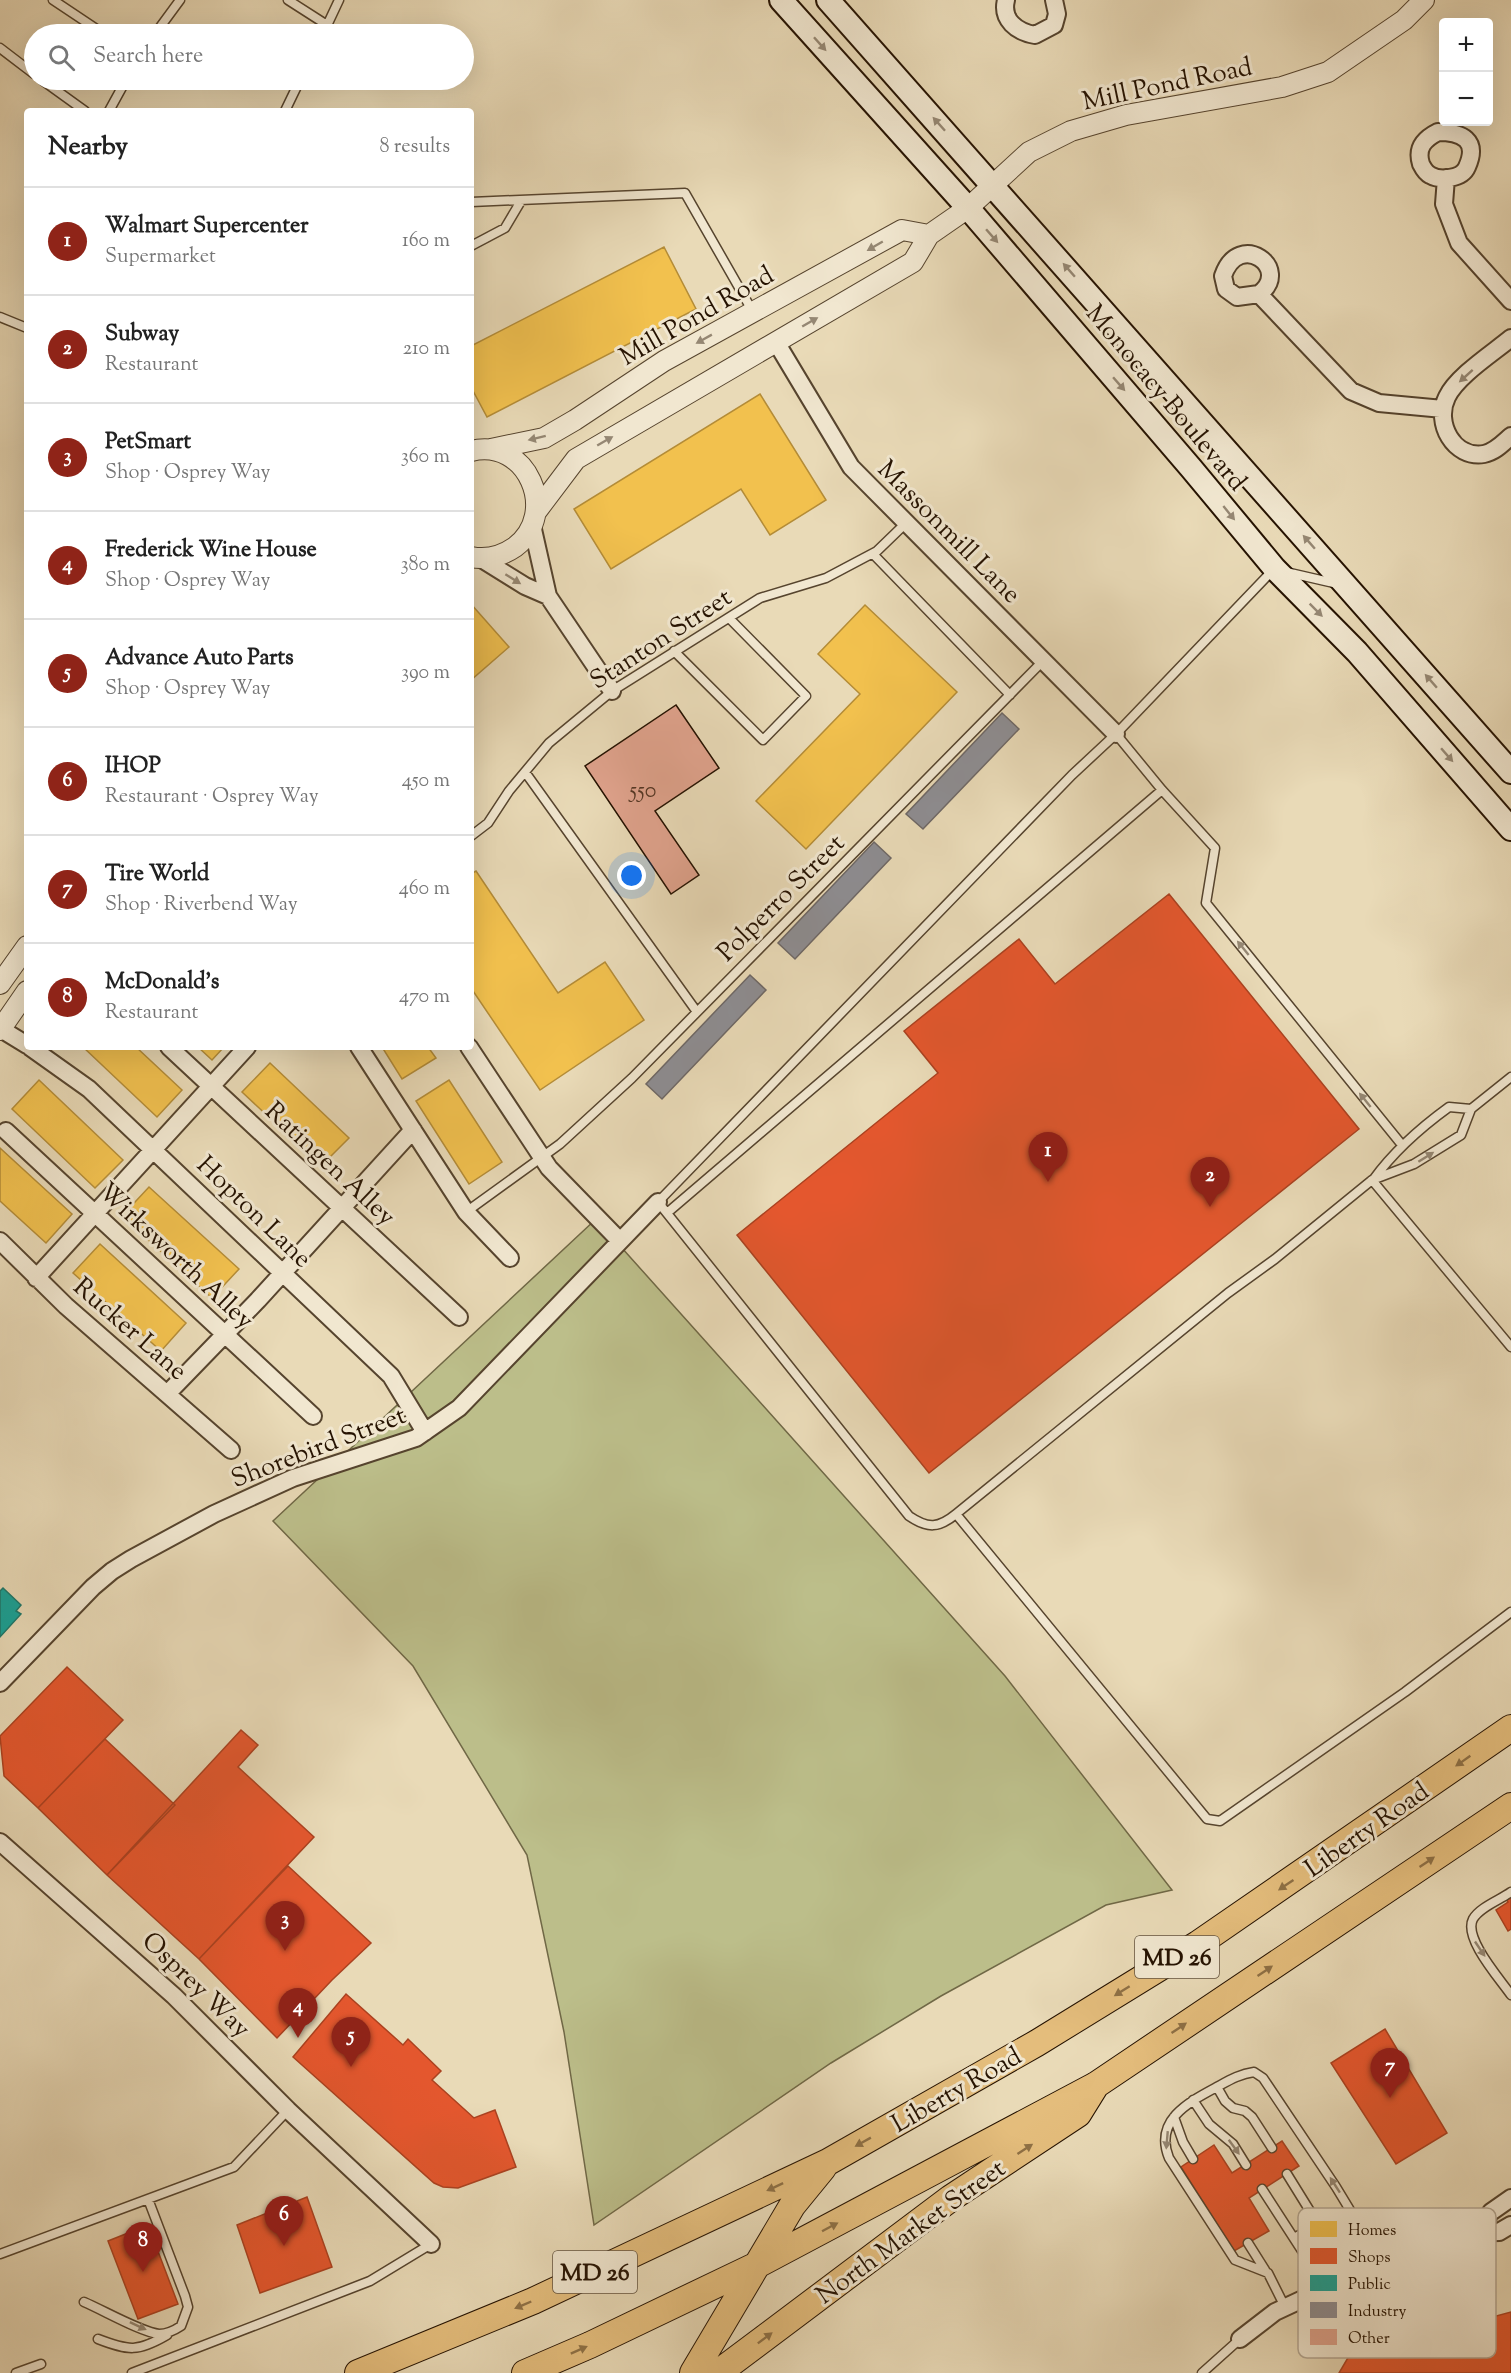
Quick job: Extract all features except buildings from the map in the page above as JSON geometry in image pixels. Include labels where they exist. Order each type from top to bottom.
[{"type":"main road","name":"Monocacy Boulevard","points":[[781,0],[968,208],[1275,569],[1357,652],[1511,829]]},
{"type":"main road","name":"Monocacy Boulevard","points":[[828,0],[1511,772]]},
{"type":"main road","name":"Liberty Road","points":[[358,2373],[533,2301],[828,2162],[1037,2043],[1198,1944],[1511,1728]]},
{"type":"main road","name":"MD 26","points":[[525,2373],[590,2345],[759,2264],[1096,2085],[1511,1806]]},
{"type":"main road","name":"North Market Street","points":[[718,2373],[951,2198],[1078,2114],[1096,2085]]},
{"type":"main road","points":[[693,2373],[792,2206],[828,2162]]},
{"type":"street","points":[[1006,0],[1007,15],[1011,24],[1021,32],[1035,35],[1054,25],[1058,1]]},
{"type":"street","name":"Mill Pond Road","points":[[475,557],[491,558],[508,552],[521,542],[534,518],[576,459],[913,262],[929,235],[968,208],[1029,152],[1071,131],[1126,115],[1282,87],[1328,72],[1404,20],[1424,0]]},
{"type":"street","points":[[1446,178],[1444,204],[1459,243],[1511,301]]},
{"type":"street","name":"Mill Pond Road","points":[[478,448],[544,438],[664,362],[902,230],[929,235]]},
{"type":"street","points":[[1259,294],[1351,391],[1378,403],[1443,409]]},
{"type":"street","points":[[1511,338],[1461,379],[1447,396],[1443,409],[1444,431],[1452,442],[1466,451],[1482,454],[1494,450],[1511,436]]},
{"type":"street","name":"Massonmill Lane","points":[[776,342],[851,468],[1116,734]]},
{"type":"street","name":"Mill Pond Road","points":[[478,448],[507,455],[521,465],[531,479],[536,495],[534,518]]},
{"type":"street","points":[[534,518],[549,596],[612,691]]},
{"type":"street","points":[[475,557],[525,586],[549,596]]},
{"type":"street","points":[[0,984],[24,950]]},
{"type":"street","points":[[0,1030],[24,995]]},
{"type":"street","name":"Hopton Lane","points":[[0,1030],[24,1044]]},
{"type":"street","name":"Hopton Lane","points":[[34,1050],[89,1089],[391,1376],[425,1432]]},
{"type":"street","name":"Ratingen Alley","points":[[172,1050],[459,1317]]},
{"type":"street","points":[[36,1278],[244,1050]]},
{"type":"street","points":[[361,1050],[466,1212],[510,1258]]},
{"type":"street","points":[[472,1050],[549,1168],[620,1241]]},
{"type":"street","points":[[167,1394],[283,1273],[413,1130]]},
{"type":"street","name":"Wirksworth Alley","points":[[6,1131],[313,1416]]},
{"type":"street","name":"Shorebird Street","points":[[0,1683],[112,1570],[214,1514],[293,1478],[416,1438],[459,1408],[620,1241],[663,1207]]},
{"type":"street","name":"Rucker Lane","points":[[0,1241],[36,1278],[231,1450]]},
{"type":"street","name":"Osprey Way","points":[[0,1842],[167,1989],[288,2110],[431,2244]]},
{"type":"street","points":[[1496,2208],[1511,2198]]},
{"type":"street","points":[[1496,2232],[1511,2225]]},
{"type":"street","points":[[1240,2339],[1275,2312],[1298,2301]]},
{"type":"lane","points":[[53,0],[89,24]]},
{"type":"lane","points":[[162,24],[180,0]]},
{"type":"lane","points":[[288,0],[325,24]]},
{"type":"lane","points":[[327,24],[339,0]]},
{"type":"lane","points":[[0,48],[24,66]]},
{"type":"lane","points":[[56,90],[81,108]]},
{"type":"lane","points":[[111,108],[121,90]]},
{"type":"lane","points":[[286,108],[295,90]]},
{"type":"lane","points":[[474,202],[685,193],[753,312]]},
{"type":"lane","points":[[474,244],[505,228],[521,201]]},
{"type":"lane","points":[[0,317],[24,327]]},
{"type":"lane","name":"Stanton Street","points":[[474,834],[488,823],[549,743],[612,691],[760,598],[826,578],[873,554],[906,523]]},
{"type":"lane","points":[[873,554],[1010,695]]},
{"type":"lane","points":[[663,1207],[1072,775],[1116,734],[1275,569],[1347,586]]},
{"type":"lane","points":[[674,651],[763,740],[806,696],[729,618]]},
{"type":"lane","name":"Polperro Street","points":[[466,1212],[560,1144],[632,1078],[1043,661]]},
{"type":"lane","points":[[1116,734],[1162,790],[1215,848],[1206,903],[1402,1145]]},
{"type":"lane","points":[[525,772],[697,1012]]},
{"type":"lane","points":[[663,1207],[1162,790]]},
{"type":"lane","points":[[1372,1180],[1414,1164],[1461,1135],[1471,1109],[1511,1077]]},
{"type":"lane","points":[[663,1207],[909,1516],[921,1524],[933,1526],[944,1523],[956,1514],[1219,1301],[1275,1259],[1372,1180],[1392,1154],[1449,1107],[1471,1109]]},
{"type":"lane","points":[[1372,1180],[1511,1347]]},
{"type":"lane","points":[[956,1514],[1207,1819],[1220,1821],[1405,1692],[1511,1612]]},
{"type":"lane","points":[[1511,1892],[1477,1914],[1472,1920],[1470,1930],[1473,1940],[1511,1995]]},
{"type":"lane","points":[[1268,2273],[1235,2260],[1169,2158],[1164,2146],[1168,2128],[1178,2111],[1240,2074],[1254,2072],[1263,2078],[1349,2208]]},
{"type":"lane","points":[[1217,2087],[1225,2101],[1233,2108],[1245,2111],[1252,2117],[1272,2148]]},
{"type":"lane","points":[[1193,2100],[1209,2124],[1233,2144],[1246,2165]]},
{"type":"lane","points":[[0,2254],[234,2167],[288,2110]]},
{"type":"lane","points":[[1174,2117],[1180,2136],[1193,2159]]},
{"type":"lane","points":[[1287,2174],[1308,2208]]},
{"type":"lane","points":[[1262,2189],[1298,2244]]},
{"type":"lane","points":[[98,2339],[118,2347],[133,2349],[148,2346],[182,2326],[188,2307],[148,2199]]},
{"type":"lane","points":[[1294,2238],[1298,2236]]},
{"type":"lane","points":[[1248,2243],[1268,2273],[1285,2307]]},
{"type":"lane","points":[[132,2373],[370,2280],[431,2244]]},
{"type":"lane","points":[[84,2302],[148,2331],[160,2334],[172,2332]]},
{"type":"lane","points":[[1202,2373],[1240,2339]]},
{"type":"lane","points":[[16,2373],[40,2364]]},
{"type":"green space","points":[[596,1219],[1005,1676],[1172,1890],[1106,1905],[941,1996],[831,2063],[594,2225],[564,2032],[527,1855],[413,1666],[273,1521]]},
{"type":"place","name":"Walmart Supercenter","points":[[1048,1182]]},
{"type":"place","name":"Subway","points":[[1210,1207]]},
{"type":"place","name":"PetSmart","points":[[285,1951]]},
{"type":"place","name":"Frederick Wine House","points":[[298,2038]]},
{"type":"place","name":"Advance Auto Parts","points":[[351,2067]]},
{"type":"place","name":"Tire World","points":[[1390,2098]]},
{"type":"place","name":"IHOP","points":[[284,2246]]},
{"type":"place","name":"McDonald's","points":[[143,2272]]}]
